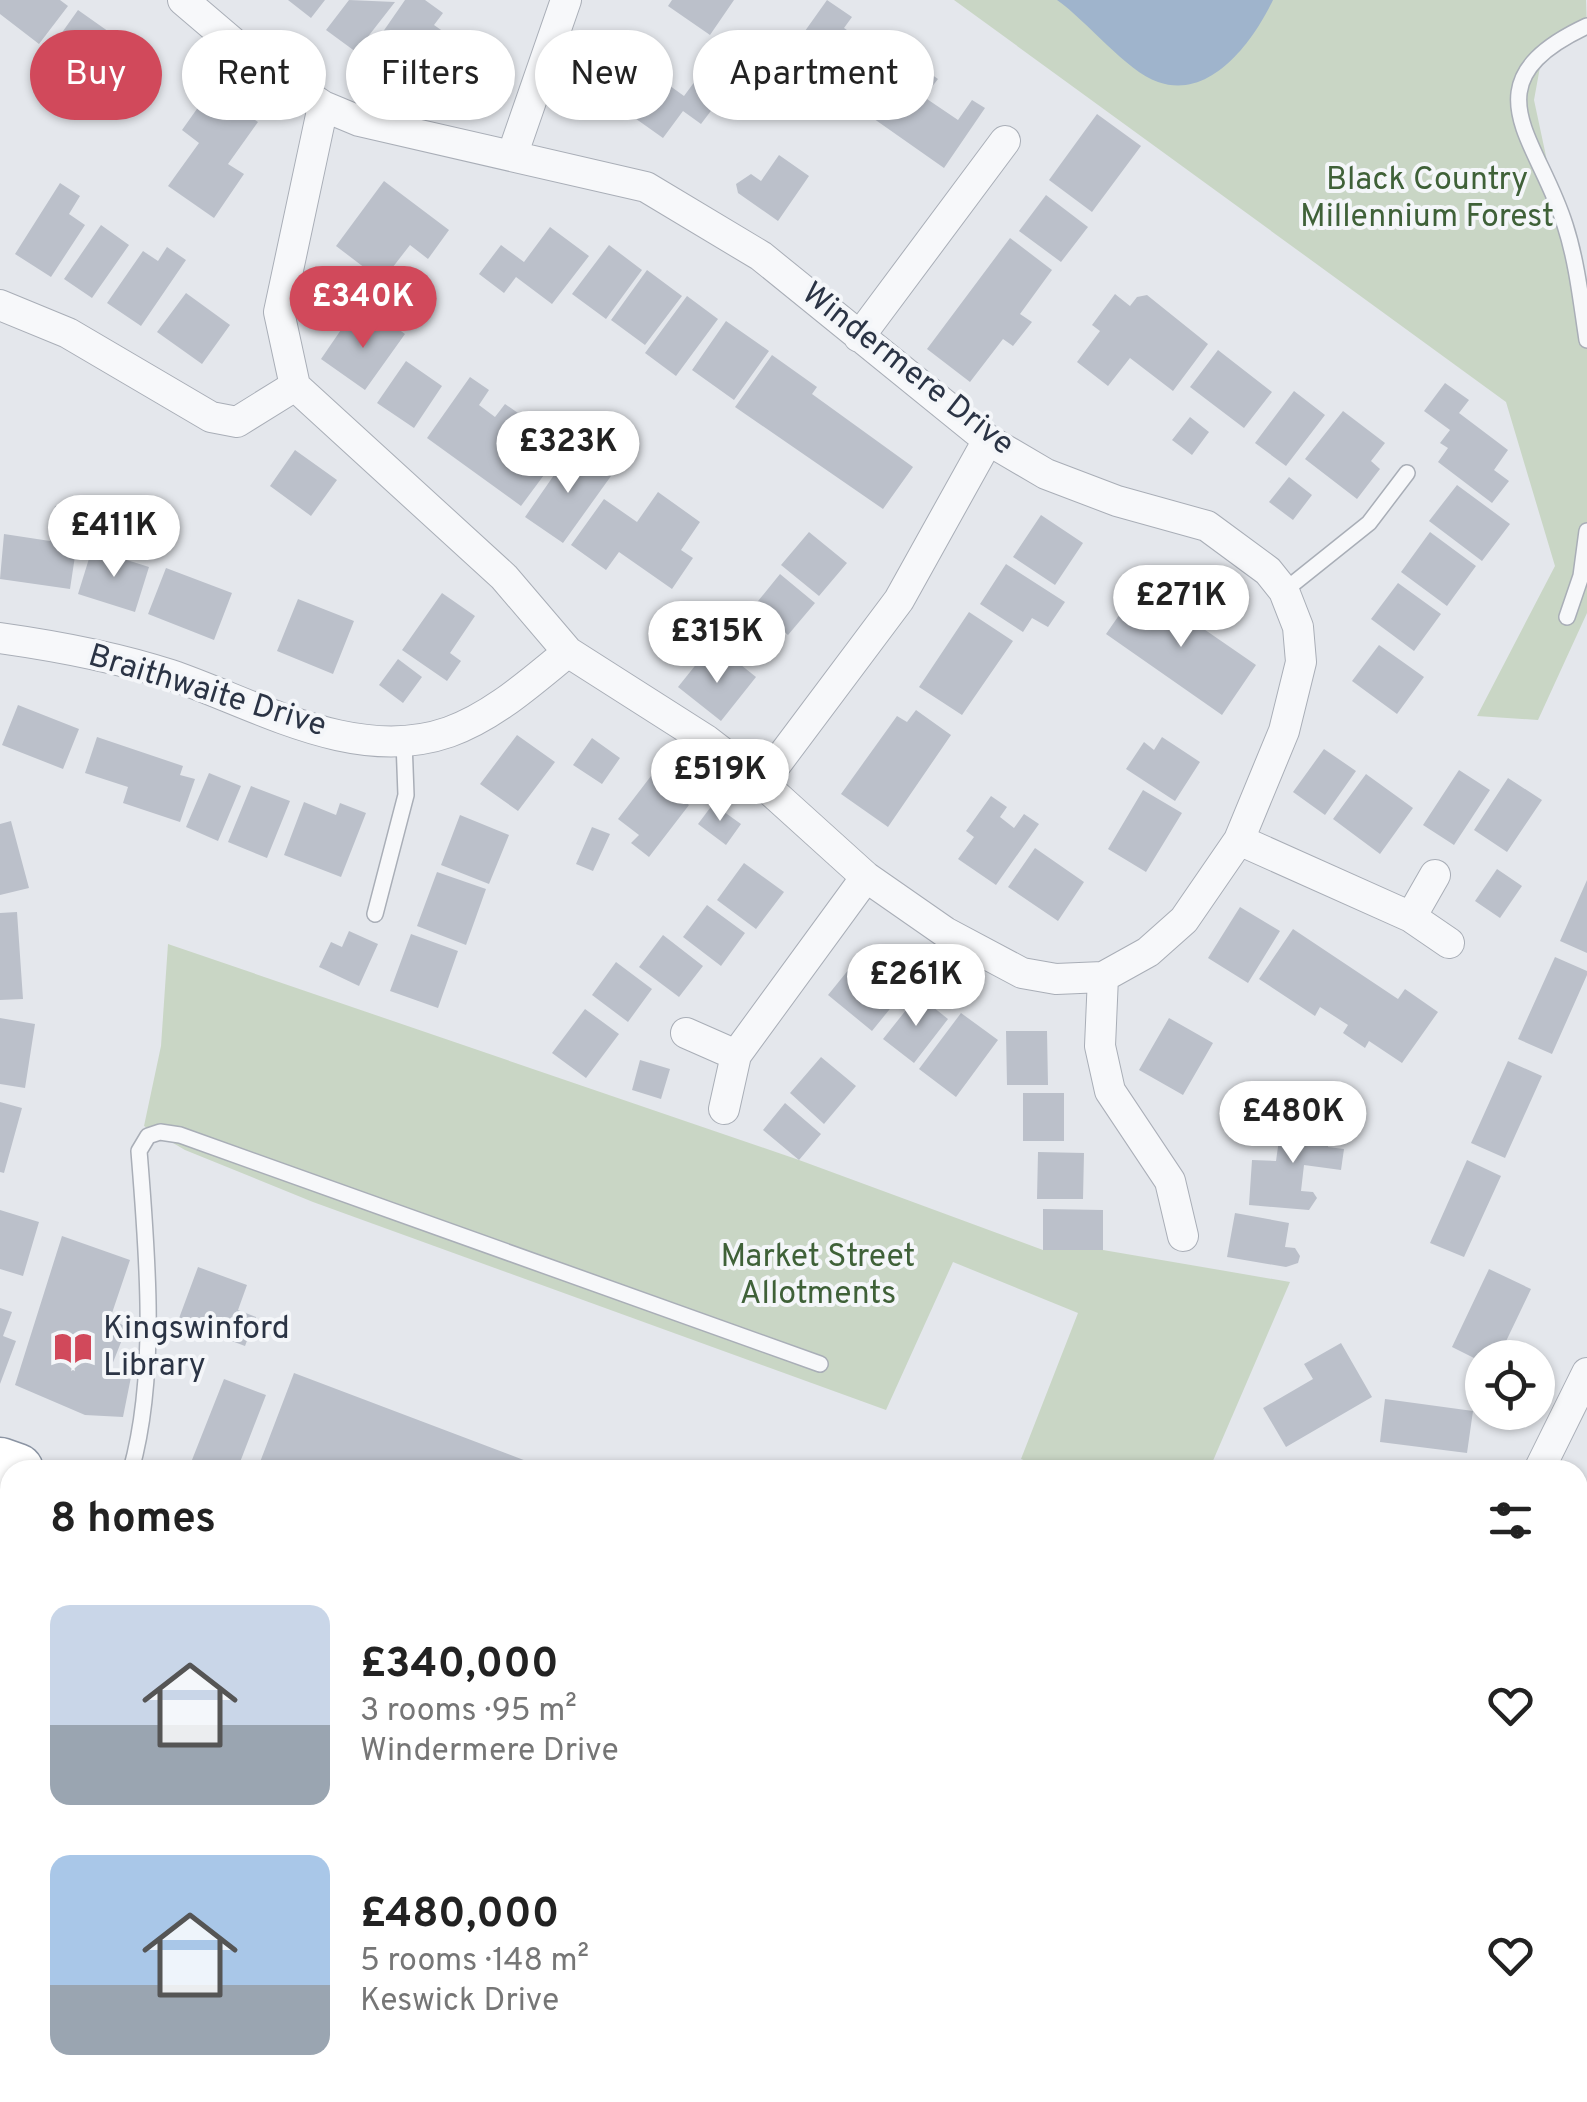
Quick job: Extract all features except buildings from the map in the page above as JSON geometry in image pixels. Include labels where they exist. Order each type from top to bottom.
[{"type":"street","name":"Windermere Drive","points":[[183,0],[219,30]]},
{"type":"street","points":[[513,154],[566,0]]},
{"type":"street","name":"Windermere Drive","points":[[294,386],[504,577],[568,652],[706,740],[762,783],[866,877],[945,932],[1022,973],[1056,979],[1103,977],[1148,952],[1184,920],[1239,840],[1284,731],[1301,662],[1298,628],[1284,591],[1242,548],[1208,526],[1117,501],[1046,474],[988,440],[761,256],[646,188],[513,154],[412,134],[326,107]]},
{"type":"street","points":[[0,305],[68,334],[211,417],[237,422],[294,386],[279,312],[320,120]]},
{"type":"street","points":[[859,337],[1005,141]]},
{"type":"street","points":[[762,783],[899,600],[988,440]]},
{"type":"street","name":"Braithwaite Drive","points":[[0,638],[49,644],[171,676],[263,715],[355,738],[404,741],[448,732],[503,704],[568,652]]},
{"type":"street","points":[[1239,840],[1411,917],[1450,943]]},
{"type":"street","points":[[1411,917],[1435,875]]},
{"type":"street","points":[[724,1109],[736,1055],[866,877]]},
{"type":"street","points":[[1103,977],[1100,1046],[1110,1091],[1170,1181],[1183,1236]]},
{"type":"street","points":[[686,1033],[736,1055]]},
{"type":"street","points":[[1544,1460],[1587,1373]]},
{"type":"lane","points":[[1587,26],[1536,56],[1520,90],[1518,122],[1565,222],[1587,340]]},
{"type":"lane","points":[[1284,591],[1369,523],[1406,474]]},
{"type":"lane","points":[[1567,617],[1581,576],[1587,530]]},
{"type":"lane","points":[[375,914],[406,795],[404,741]]},
{"type":"lane","points":[[133,1460],[143,1392],[147,1302],[139,1151],[148,1136],[160,1132],[820,1364]]},
{"type":"green space","name":"Black Country Millennium Forest","points":[[954,0],[1586,0],[1587,32],[1542,56],[1534,100],[1587,348],[1587,613],[1538,720],[1477,716],[1555,566],[1506,402]]},
{"type":"green space","name":"Market Street Allotments","points":[[168,944],[799,1160],[1043,1250],[1103,1250],[1290,1282],[1213,1460],[1023,1460],[1078,1313],[953,1262],[886,1410],[313,1202],[185,1150],[144,1126],[161,1046]]},
{"type":"water","points":[[1057,0],[1273,0],[1242,49],[1228,63],[1196,83],[1177,86],[1158,82],[1133,67]]},
{"type":"place","name":"Kingswinford Library","points":[[73,1348]]}]
